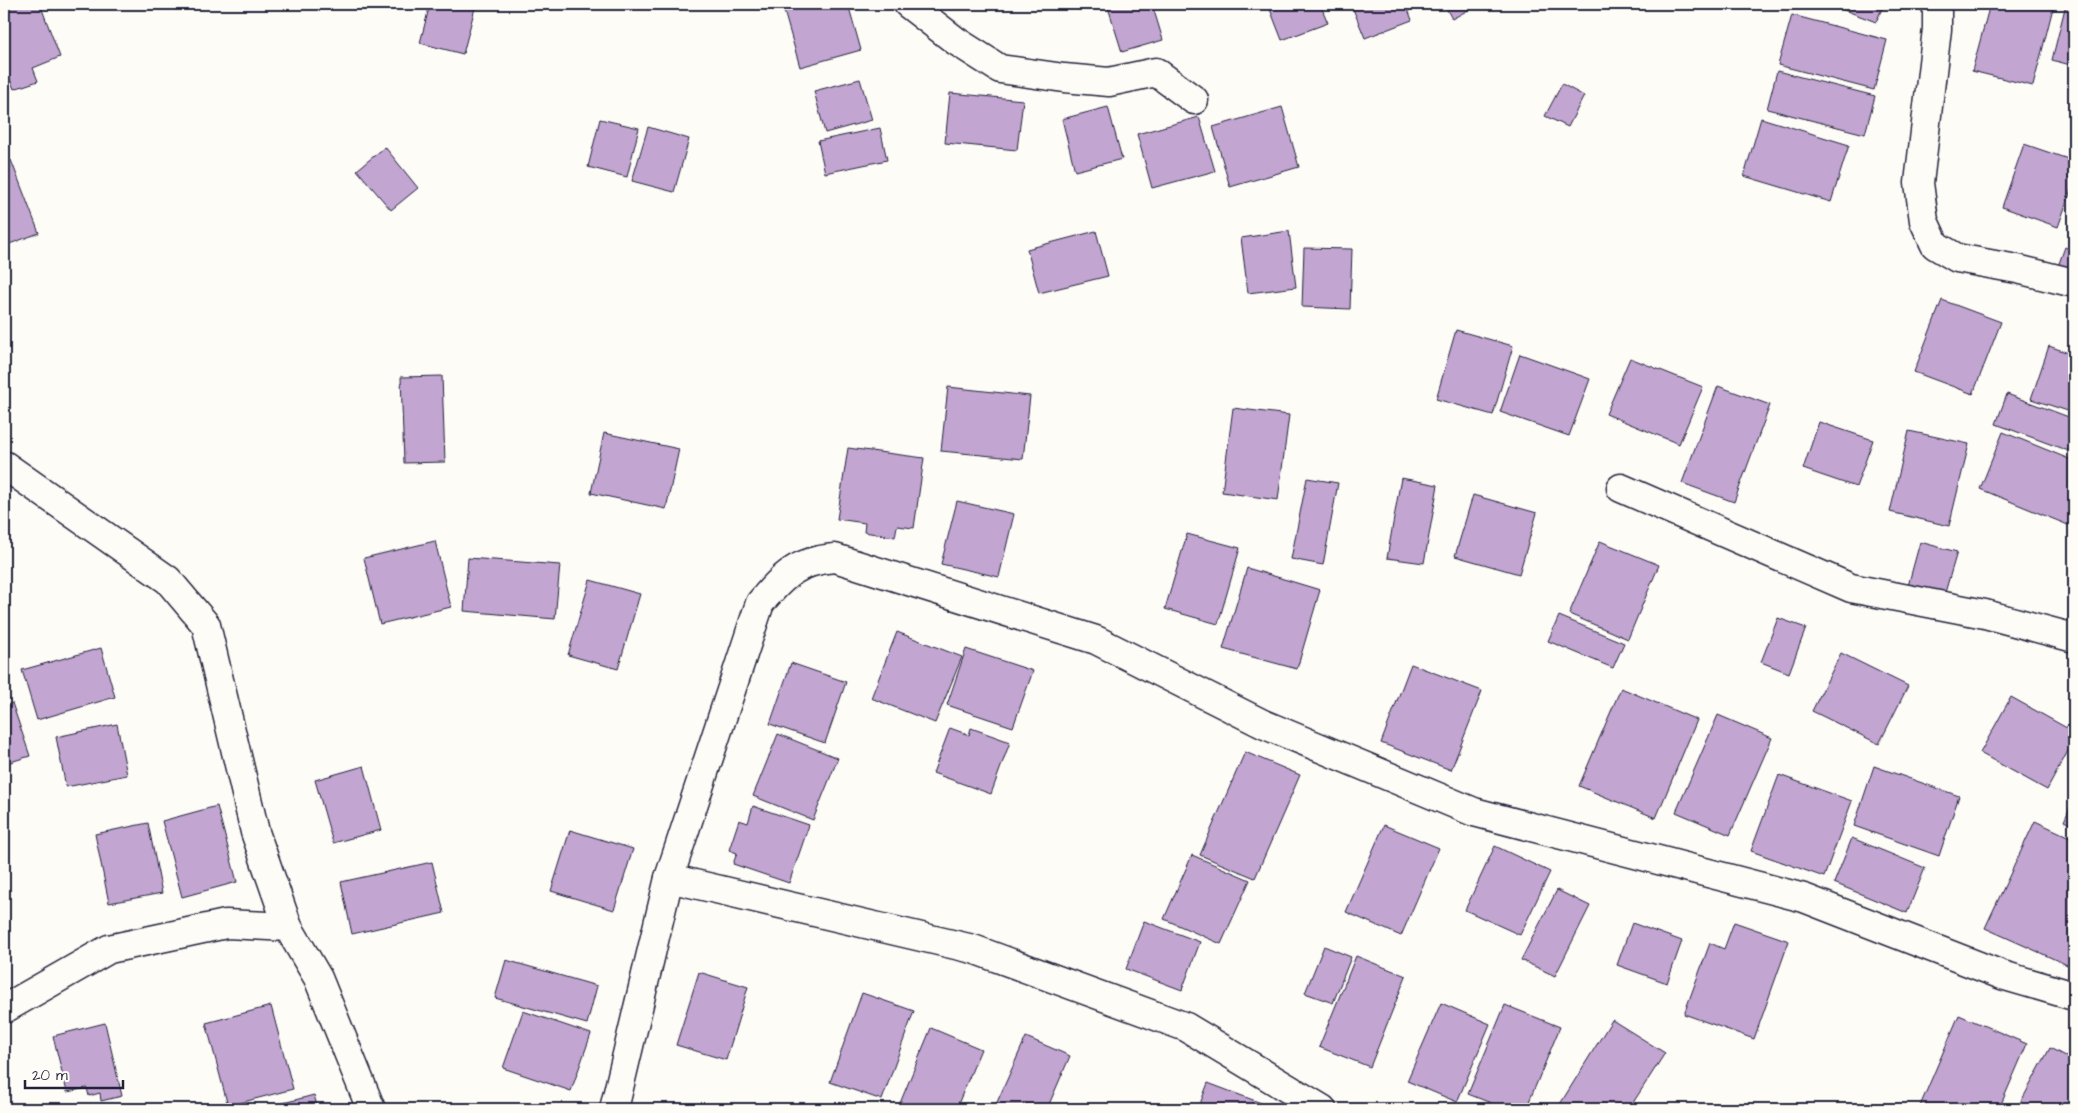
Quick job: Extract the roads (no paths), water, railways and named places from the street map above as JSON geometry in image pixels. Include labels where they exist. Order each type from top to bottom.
[{"type":"street","points":[[908,4],[956,40],[1000,69],[1109,82],[1156,72],[1194,100]]},
{"type":"street","points":[[1937,4],[1937,29],[1919,183],[1924,221],[1935,245],[1957,258],[2017,268],[2074,282]]},
{"type":"street","points":[[4,465],[168,580],[206,625],[255,832],[288,927],[318,978],[371,1109]]},
{"type":"street","points":[[1621,488],[1851,588],[1985,614],[2074,638]]},
{"type":"street","points":[[614,1109],[669,878],[760,603],[779,581],[797,566],[814,559],[835,558],[1096,640],[1263,724],[1474,812],[1804,898],[2002,975],[2074,996]]},
{"type":"street","points":[[669,878],[973,949],[1186,1027],[1322,1109]]},
{"type":"street","points":[[4,1009],[109,949],[226,924],[288,927]]}]
